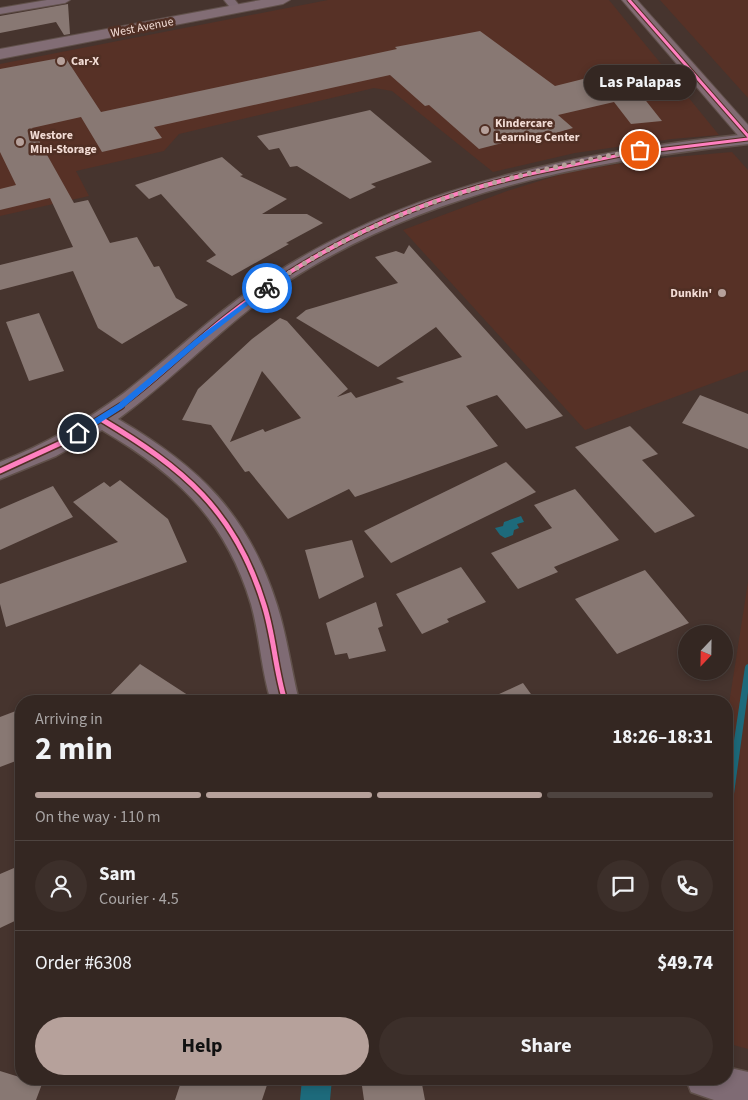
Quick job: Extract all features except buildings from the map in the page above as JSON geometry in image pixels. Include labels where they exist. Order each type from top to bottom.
[{"type":"main road","name":"West Avenue","points":[[0,54],[233,4],[283,0]]},
{"type":"main road","points":[[629,0],[748,138]]},
{"type":"street","points":[[0,11],[64,0]]},
{"type":"street","points":[[0,471],[47,450],[101,419],[150,383],[235,310],[280,278],[345,241],[401,215],[472,188],[565,164],[640,150],[748,138]]},
{"type":"street","points":[[101,419],[175,467],[207,498],[222,516],[252,572],[262,601],[270,626],[276,670],[283,695]]},
{"type":"street","points":[[726,1085],[748,1091]]},
{"type":"shaded area","points":[[328,0],[609,0],[719,135],[672,139],[575,153],[493,172],[392,91],[374,88],[179,134],[164,151],[76,171],[89,196],[0,216],[0,64]]},
{"type":"shaded area","points":[[660,0],[748,0],[748,98]]},
{"type":"shaded area","points":[[732,152],[748,170],[748,370],[585,430],[403,230],[507,191],[565,173],[639,160]]},
{"type":"shaded area","points":[[748,582],[748,1049],[733,1045],[733,695],[730,695]]},
{"type":"water","points":[[521,516],[524,522],[517,524],[519,528],[514,530],[513,535],[505,538],[495,528],[503,526],[504,522]]},
{"type":"water","points":[[301,1085],[331,1085],[330,1100],[300,1100]]},
{"type":"waterway","points":[[733,773],[748,667]]},
{"type":"cycle path","points":[[629,0],[748,136]]},
{"type":"cycle path","points":[[0,471],[48,450],[108,415],[238,308],[279,279],[333,247],[388,220],[445,198],[504,180],[564,166],[625,154],[748,139]]},
{"type":"cycle path","points":[[101,419],[166,459],[192,482],[222,518],[246,560],[264,604],[283,695]]},
{"type":"way so far","points":[[267,288],[280,278],[345,241],[401,215],[472,188],[550,167],[640,150]]},
{"type":"place","name":"Car-X","points":[[61,61]]},
{"type":"place","name":"Kindercare Learning Center","points":[[485,130]]},
{"type":"place","name":"Westore Mini-Storage","points":[[20,142]]},
{"type":"place","name":"Las Palapas","points":[[640,150]]},
{"type":"place","name":"Dunkin'","points":[[722,293]]},
{"type":"route","points":[[78,433],[121,406],[235,310],[267,288]]}]
